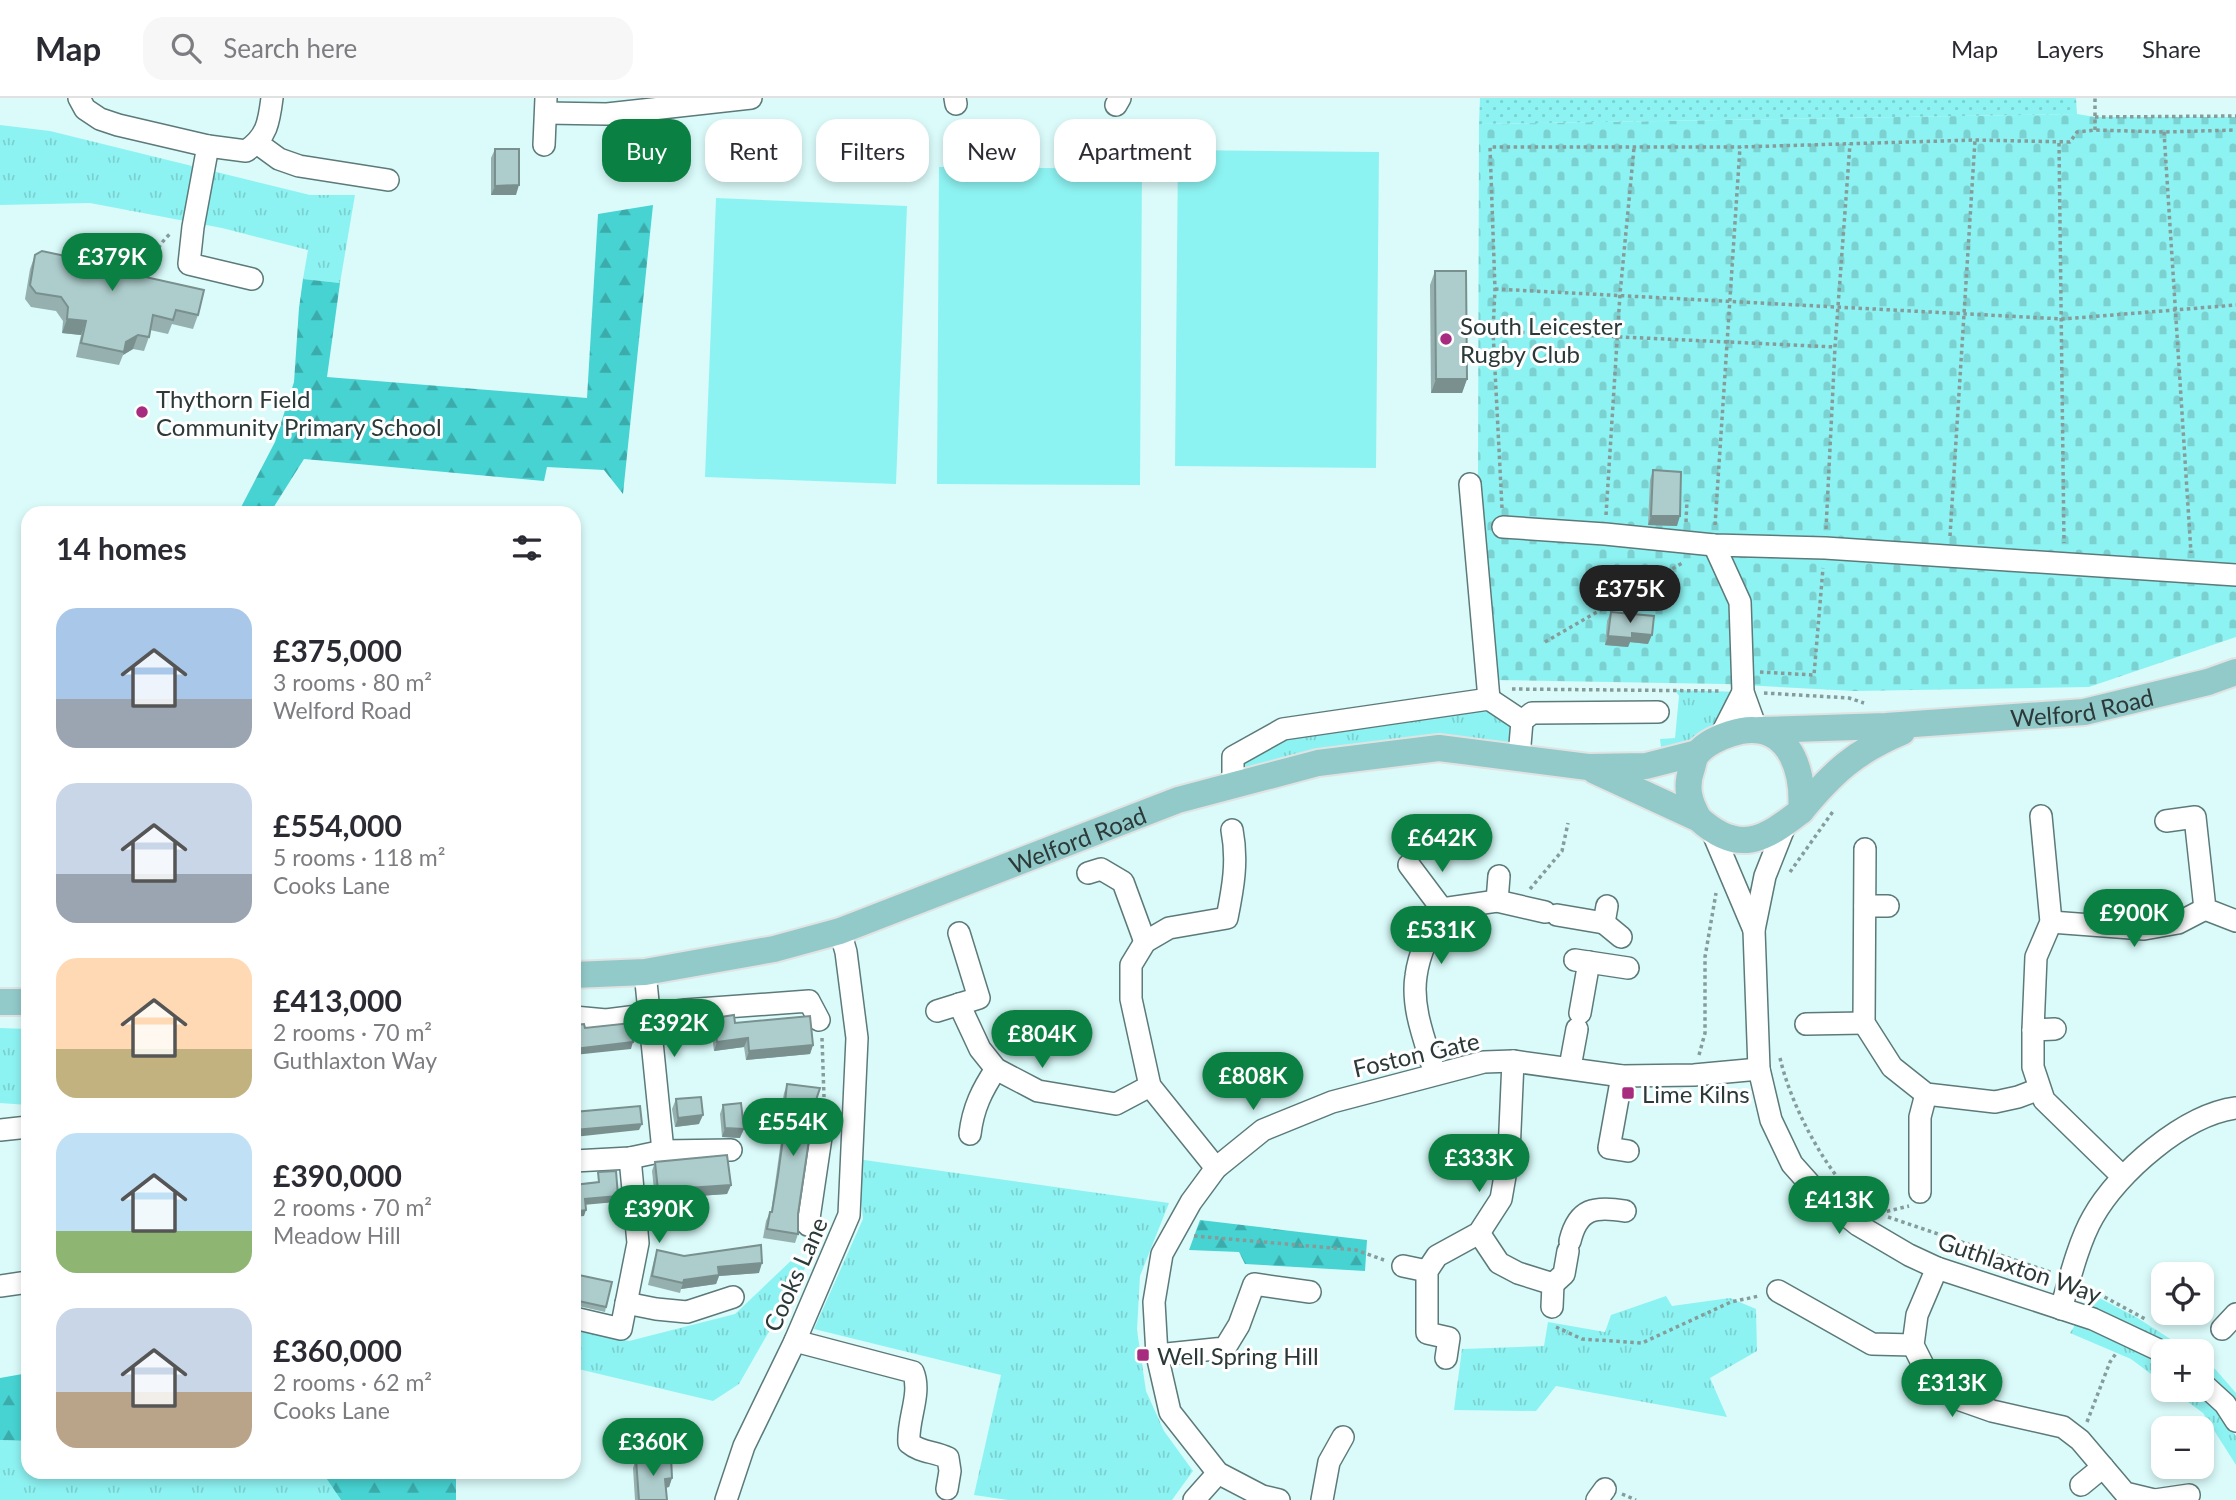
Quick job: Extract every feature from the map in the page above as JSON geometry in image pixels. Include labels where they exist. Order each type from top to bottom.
[{"type":"main road","name":"Welford Road","points":[[1759,729],[1923,724],[2084,712],[2208,682],[2236,672]]},
{"type":"main road","name":"Welford Road","points":[[1793,817],[1827,779],[1874,744],[1923,724]]},
{"type":"main road","points":[[1759,729],[1785,745],[1793,756],[1799,770],[1802,793],[1793,817],[1766,837],[1733,840],[1705,825],[1690,803],[1688,780],[1697,753],[1720,737],[1741,730],[1759,729]]},
{"type":"main road","name":"Welford Road","points":[[581,975],[645,972],[774,949],[840,931],[1178,800],[1318,763],[1439,748],[1588,767],[1646,766],[1697,753]]},
{"type":"main road","name":"Welford Road","points":[[1588,767],[1705,825]]},
{"type":"main road","points":[[0,1002],[21,1002]]},
{"type":"street","points":[[79,98],[85,109],[100,119],[208,146],[246,150],[262,137],[270,117],[272,98]]},
{"type":"street","points":[[544,145],[546,106],[607,114],[751,98]]},
{"type":"street","points":[[257,143],[279,159],[299,166],[388,180]]},
{"type":"street","points":[[208,146],[188,264],[252,279]]},
{"type":"street","points":[[1471,484],[1489,694],[1522,721]]},
{"type":"street","points":[[1503,527],[1714,545],[1949,555],[2236,575]]},
{"type":"street","points":[[1714,545],[1740,602],[1743,682],[1759,729]]},
{"type":"street","points":[[1720,737],[1743,682]]},
{"type":"street","points":[[1233,785],[1233,757],[1283,729],[1489,694]]},
{"type":"street","points":[[1519,757],[1522,721],[1532,713],[1658,712]]},
{"type":"street","points":[[2041,816],[2051,922],[2036,957],[2032,1030],[2034,1068],[2043,1100],[2122,1176]]},
{"type":"street","name":"Guthlaxton Way","points":[[1793,817],[1765,876],[1754,930],[1759,1069],[1771,1120],[1792,1164],[1817,1192],[1858,1225],[1909,1255],[1937,1268],[2093,1318],[2151,1346]]},
{"type":"street","points":[[2165,821],[2195,817],[2205,909]]},
{"type":"street","name":"Guthlaxton Way","points":[[1705,825],[1733,878],[1754,930]]},
{"type":"street","points":[[1216,1168],[1150,1086],[1131,999],[1131,965],[1145,942],[1169,928],[1227,918],[1236,851],[1232,830]]},
{"type":"street","points":[[1865,849],[1864,1023],[1892,1068],[1926,1094],[1995,1102],[2039,1089]]},
{"type":"street","points":[[1409,865],[1442,909]]},
{"type":"street","points":[[1088,873],[1101,869],[1122,882],[1145,942]]},
{"type":"street","points":[[1497,901],[1499,876]]},
{"type":"street","points":[[1442,909],[1497,901],[1551,913],[1605,914],[1621,937]]},
{"type":"street","points":[[1865,906],[1888,906]]},
{"type":"street","points":[[1435,1074],[1417,1013],[1416,976],[1427,937],[1442,909]]},
{"type":"street","points":[[2051,922],[2144,929],[2178,923],[2205,909]]},
{"type":"street","points":[[2205,909],[2236,922]]},
{"type":"street","name":"Cooks Lane","points":[[726,1500],[744,1446],[795,1341],[849,1216],[857,1038],[846,951],[840,931]]},
{"type":"street","points":[[959,933],[969,1001],[980,1049],[996,1069],[1038,1091],[1116,1104],[1150,1086]]},
{"type":"street","points":[[1570,1067],[1579,1021],[1582,961],[1628,968]]},
{"type":"street","points":[[645,972],[663,1151]]},
{"type":"street","points":[[581,1018],[606,1020],[685,1010],[809,1001],[820,1020]]},
{"type":"street","points":[[937,1011],[969,1001]]},
{"type":"street","points":[[1806,1024],[1864,1023]]},
{"type":"street","points":[[2032,1030],[2055,1030]]},
{"type":"street","name":"Foston Gate","points":[[1279,1500],[1262,1496],[1218,1473],[1170,1412],[1157,1355],[1154,1302],[1162,1254],[1191,1202],[1216,1168],[1263,1130],[1332,1102],[1484,1062],[1570,1067],[1622,1076],[1694,1075],[1759,1069]]},
{"type":"street","points":[[1446,1359],[1449,1338],[1427,1333],[1427,1271],[1437,1256],[1479,1233],[1501,1199],[1509,1153],[1513,1062]]},
{"type":"street","points":[[970,1134],[976,1103],[996,1069]]},
{"type":"street","points":[[1622,1076],[1609,1148],[1628,1151]]},
{"type":"street","points":[[1920,1192],[1920,1117],[1926,1094]]},
{"type":"street","points":[[2061,1309],[2092,1218],[2122,1176],[2183,1127],[2236,1108]]},
{"type":"street","name":"Cooks Lane","points":[[808,1225],[824,1116]]},
{"type":"street","points":[[0,1130],[21,1128]]},
{"type":"street","points":[[581,1161],[630,1158],[663,1151],[731,1150]]},
{"type":"street","points":[[581,1320],[621,1329],[638,1242],[630,1158]]},
{"type":"street","points":[[817,1171],[852,1175]]},
{"type":"street","points":[[1552,1307],[1553,1284],[1564,1274],[1573,1227],[1582,1216],[1599,1207],[1625,1211]]},
{"type":"street","points":[[1479,1233],[1499,1263],[1518,1273],[1553,1284]]},
{"type":"street","points":[[1403,1266],[1427,1271]]},
{"type":"street","points":[[1937,1268],[1917,1315],[1913,1345],[1924,1367],[1955,1398],[1992,1411],[2063,1427],[2080,1440],[2125,1493],[2155,1500],[2189,1494]]},
{"type":"street","points":[[0,1286],[21,1283]]},
{"type":"street","points":[[1157,1355],[1225,1348],[1239,1325],[1254,1284],[1310,1292]]},
{"type":"street","points":[[1779,1292],[1872,1344],[1913,1345]]},
{"type":"street","points":[[626,1303],[687,1312],[733,1297]]},
{"type":"street","points":[[795,1341],[913,1372],[917,1381],[908,1433],[909,1443],[918,1450],[948,1458],[950,1471],[947,1489]]},
{"type":"street","points":[[2214,1394],[2225,1404],[2236,1421]]},
{"type":"street","points":[[1321,1500],[1329,1462],[1343,1437]]},
{"type":"street","points":[[2081,1485],[2103,1467]]},
{"type":"street","points":[[1194,1500],[1218,1473]]},
{"type":"path","points":[[2095,98],[2095,130]]},
{"type":"path","points":[[2095,117],[2236,116]]},
{"type":"path","points":[[1503,527],[1493,331],[1495,289],[1490,146],[1634,148],[1975,140],[2070,142],[2077,132],[2095,130],[2236,130]]},
{"type":"path","points":[[2164,132],[2192,572]]},
{"type":"path","points":[[1949,555],[1975,140]]},
{"type":"path","points":[[2059,142],[2064,563]]},
{"type":"path","points":[[1489,694],[1675,690],[1814,675],[1825,548],[1835,347],[1850,144]]},
{"type":"path","points":[[1545,642],[1714,545],[1740,147]]},
{"type":"path","points":[[1605,534],[1620,294],[1634,148]]},
{"type":"path","points":[[145,291],[154,255],[163,240],[182,227],[193,227]]},
{"type":"path","points":[[1495,289],[2063,319],[2176,312],[2236,305]]},
{"type":"path","points":[[1493,331],[1835,347]]},
{"type":"path","points":[[1743,682],[1849,698],[1874,707]]},
{"type":"path","points":[[1675,690],[1679,695]]},
{"type":"path","points":[[1524,906],[1531,886],[1562,850],[1568,822]]},
{"type":"path","points":[[1694,1075],[1705,1033],[1705,957],[1714,904],[1718,885],[1733,878]]},
{"type":"path","points":[[820,1020],[824,1060],[824,1116]]},
{"type":"path","points":[[1878,1214],[1907,1208],[1920,1192]]},
{"type":"path","points":[[1173,1235],[1356,1250],[1403,1266]]},
{"type":"path","points":[[1552,1307],[1554,1325],[1575,1337],[1642,1343],[1731,1302],[1779,1292]]},
{"type":"path","points":[[2080,1440],[2110,1362],[2129,1335]]},
{"type":"green space","points":[[1480,98],[2076,98],[2077,114],[1479,124]]},
{"type":"green space","points":[[2077,114],[2095,117],[2236,117],[2236,637],[2089,687],[1854,691],[1724,684],[1495,680],[1478,473],[1479,124]]},
{"type":"green space","points":[[0,125],[50,131],[310,195],[355,195],[340,283],[303,279],[308,250],[222,228],[90,203],[0,205]]},
{"type":"green space","points":[[1216,150],[1379,152],[1376,468],[1175,466],[1178,182],[1216,182]]},
{"type":"green space","points":[[939,167],[943,167],[943,182],[1040,182],[1040,168],[1054,168],[1054,182],[1142,182],[1140,485],[937,484]]},
{"type":"green space","points":[[716,198],[907,206],[896,484],[705,477]]},
{"type":"green space","points":[[653,205],[623,494],[604,470],[547,467],[544,481],[304,459],[274,506],[242,506],[275,442],[294,382],[303,279],[340,283],[327,377],[587,398],[598,214]]},
{"type":"green space","points":[[1675,690],[1743,692],[1720,737],[1663,763],[1660,739],[1675,738],[1679,696]]},
{"type":"green space","points":[[1489,699],[1522,721],[1519,757],[1439,748],[1233,785],[1233,757],[1283,729]]},
{"type":"green space","points":[[0,1028],[21,1029],[21,1104],[0,1103]]},
{"type":"green space","points":[[857,1159],[1169,1203],[1140,1276],[1137,1330],[1146,1391],[1164,1431],[1193,1471],[1172,1500],[1008,1500],[974,1495],[1001,1375],[814,1329],[863,1219]]},
{"type":"green space","points":[[1200,1220],[1367,1240],[1365,1271],[1245,1264],[1239,1252],[1189,1250]]},
{"type":"green space","points":[[797,1255],[808,1263],[739,1384],[713,1401],[581,1370],[581,1330],[629,1341],[735,1314]]},
{"type":"green space","points":[[2080,1288],[2136,1317],[2170,1339],[2151,1341],[2086,1307]]},
{"type":"green space","points":[[1666,1296],[1672,1306],[1730,1298],[1756,1309],[1757,1351],[1710,1378],[1727,1417],[1556,1386],[1536,1411],[1454,1410],[1462,1349],[1544,1346],[1548,1322],[1605,1332],[1611,1315]]},
{"type":"green space","points":[[2075,1325],[2150,1354],[2151,1374],[2131,1359],[2070,1333]]},
{"type":"green space","points":[[2214,1368],[2236,1393],[2236,1423],[2214,1398]]},
{"type":"green space","points":[[21,1374],[21,1441],[0,1440],[0,1378]]},
{"type":"green space","points":[[2188,1402],[2209,1402],[2217,1410],[2236,1436],[2236,1465],[2214,1430],[2214,1416],[2205,1416]]},
{"type":"green space","points":[[0,1440],[21,1441],[21,1479],[327,1479],[341,1500],[0,1500]]},
{"type":"green space","points":[[327,1479],[456,1479],[456,1500],[341,1500]]},
{"type":"building","points":[[495,149],[519,149],[519,185],[495,186]]},
{"type":"building","points":[[104,239],[147,249],[141,276],[204,290],[198,315],[176,310],[173,320],[153,315],[149,337],[138,335],[126,342],[124,352],[81,343],[86,321],[67,319],[68,307],[61,297],[36,293],[30,285],[35,255],[42,251],[98,263]]},
{"type":"building","name":"South Leicester Rugby Club","points":[[1435,271],[1466,271],[1467,379],[1436,379]]},
{"type":"building","points":[[1653,470],[1681,472],[1680,516],[1651,516]]},
{"type":"building","points":[[1611,612],[1654,616],[1652,635],[1632,633],[1632,638],[1608,636]]},
{"type":"building","points":[[697,1013],[699,1033],[669,1036],[668,1017]]},
{"type":"building","points":[[734,1015],[735,1023],[810,1016],[813,1045],[749,1051],[748,1038],[717,1042],[714,1018]]},
{"type":"building","points":[[631,1023],[633,1042],[581,1048],[581,1024],[584,1024],[585,1028]]},
{"type":"building","points":[[787,1084],[820,1088],[814,1106],[798,1214],[798,1234],[767,1229],[772,1212],[788,1103],[785,1102]]},
{"type":"building","points":[[701,1097],[703,1115],[678,1118],[676,1099]]},
{"type":"building","points":[[741,1103],[744,1129],[725,1128],[723,1105]]},
{"type":"building","points":[[640,1106],[642,1124],[581,1129],[581,1111]]},
{"type":"building","points":[[727,1155],[731,1185],[658,1190],[655,1162]]},
{"type":"building","points":[[616,1171],[618,1196],[585,1199],[586,1210],[581,1211],[581,1184],[599,1182],[598,1172]]},
{"type":"building","points":[[761,1245],[762,1263],[718,1267],[719,1275],[684,1280],[683,1283],[652,1276],[657,1250],[684,1256]]},
{"type":"building","points":[[581,1275],[612,1282],[606,1307],[581,1302]]},
{"type":"building","points":[[671,1456],[672,1478],[665,1479],[667,1500],[639,1500],[636,1459]]},
{"type":"place","name":"South Leicester Rugby Club","points":[[1446,339]]},
{"type":"place","name":"Thythorn Field Community Primary School","points":[[142,412]]},
{"type":"place","name":"Lime Kilns","points":[[1628,1093]]},
{"type":"place","name":"Well Spring Hill","points":[[1143,1355]]}]
